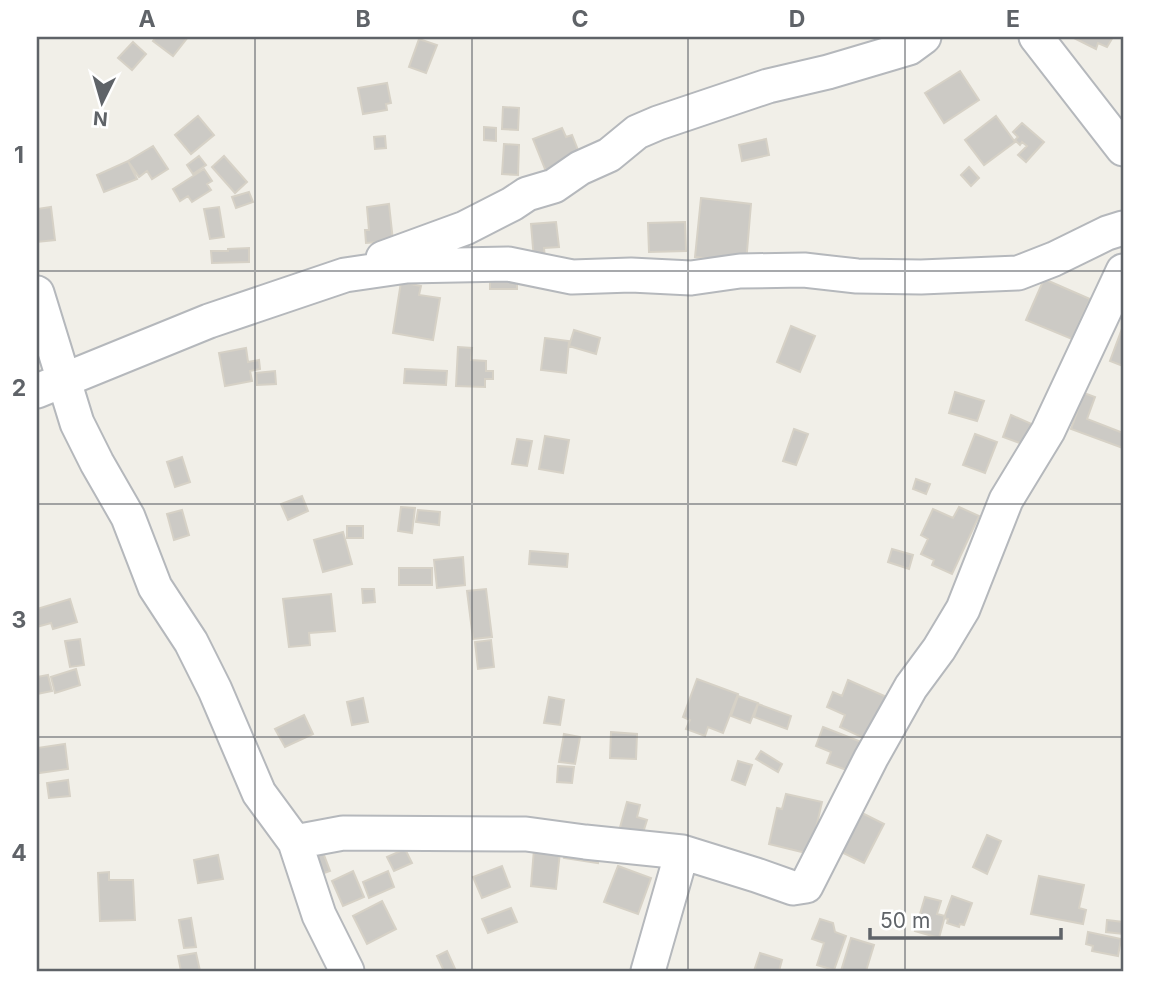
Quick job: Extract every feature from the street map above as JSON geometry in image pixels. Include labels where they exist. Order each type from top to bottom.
[{"type":"street","points":[[51,386],[209,321],[345,275],[398,251],[465,228],[527,194],[554,186],[580,168],[609,155],[637,132],[658,123],[768,86],[909,48],[924,37]]},
{"type":"street","points":[[1037,37],[1123,149]]},
{"type":"street","points":[[345,275],[407,266],[509,264],[572,277],[631,275],[691,278],[740,271],[804,270],[857,276],[920,277],[1018,273],[1123,228]]},
{"type":"street","points":[[295,842],[343,833],[526,834],[682,852],[793,888],[806,886],[911,687],[939,649],[963,609],[1006,500],[1048,431],[1123,271]]},
{"type":"street","points":[[37,293],[51,386],[77,423],[128,517],[155,587],[191,642],[220,701],[259,793],[295,842],[319,915],[347,971]]},
{"type":"street","points":[[648,971],[682,852]]},
{"type":"building","points":[[156,37],[188,37],[173,56],[153,41]]},
{"type":"building","points":[[1072,37],[1113,37],[1107,47],[1098,43],[1096,49]]},
{"type":"building","points":[[419,39],[437,45],[426,73],[409,67]]},
{"type":"building","points":[[133,42],[146,54],[132,70],[118,58]]},
{"type":"building","points":[[960,71],[979,100],[944,123],[925,93]]},
{"type":"building","points":[[387,83],[391,103],[386,104],[387,110],[363,114],[358,88]]},
{"type":"building","points":[[503,107],[519,108],[518,130],[502,129]]},
{"type":"building","points":[[198,116],[214,135],[191,154],[175,135]]},
{"type":"building","points":[[996,116],[1015,142],[984,165],[965,140]]},
{"type":"building","points":[[1022,123],[1044,142],[1026,162],[1018,155],[1027,146],[1022,142],[1020,145],[1015,140],[1018,137],[1013,132]]},
{"type":"building","points":[[484,127],[496,128],[496,141],[484,140]]},
{"type":"building","points":[[562,128],[566,137],[572,135],[578,150],[573,153],[576,162],[547,174],[533,139]]},
{"type":"building","points":[[385,136],[386,148],[375,149],[374,137]]},
{"type":"building","points":[[766,139],[769,155],[742,161],[739,145]]},
{"type":"building","points":[[504,144],[519,145],[518,175],[502,174]]},
{"type":"building","points":[[153,146],[168,169],[152,179],[147,171],[139,177],[128,161]]},
{"type":"building","points":[[199,156],[206,165],[193,174],[187,165]]},
{"type":"building","points":[[224,156],[247,182],[235,193],[212,167]]},
{"type":"building","points":[[128,161],[137,179],[104,192],[97,175]]},
{"type":"building","points":[[969,167],[979,178],[971,186],[961,175]]},
{"type":"building","points":[[204,169],[212,181],[207,184],[211,190],[192,202],[188,196],[180,201],[173,189]]},
{"type":"building","points":[[249,192],[253,202],[236,208],[232,197]]},
{"type":"building","points":[[701,198],[751,204],[746,263],[695,257]]},
{"type":"building","points":[[389,204],[393,241],[366,243],[365,230],[369,230],[367,207]]},
{"type":"building","points":[[51,207],[55,240],[37,242],[37,209]]},
{"type":"building","points":[[219,207],[224,237],[210,239],[204,209]]},
{"type":"building","points":[[556,222],[559,247],[544,248],[545,259],[534,260],[531,224]]},
{"type":"building","points":[[685,222],[686,251],[649,252],[648,223]]},
{"type":"building","points":[[249,248],[249,262],[212,263],[211,251]]},
{"type":"building","points":[[490,273],[517,273],[517,289],[490,289]]},
{"type":"building","points":[[1044,279],[1090,299],[1072,339],[1026,320]]},
{"type":"building","points":[[401,282],[421,286],[419,295],[440,298],[433,340],[393,333]]},
{"type":"building","points":[[791,326],[815,336],[800,372],[777,362]]},
{"type":"building","points":[[1123,326],[1123,366],[1110,361]]},
{"type":"building","points":[[574,330],[600,338],[596,354],[569,346]]},
{"type":"building","points":[[545,338],[569,341],[566,373],[541,370]]},
{"type":"building","points":[[458,347],[472,348],[471,360],[486,361],[486,371],[493,371],[493,379],[485,379],[485,387],[456,386]]},
{"type":"building","points":[[246,348],[248,362],[259,360],[260,369],[250,371],[252,381],[225,386],[219,353]]},
{"type":"building","points":[[405,369],[447,371],[446,385],[404,383]]},
{"type":"building","points":[[275,371],[276,384],[257,385],[256,373]]},
{"type":"building","points":[[955,392],[984,401],[977,421],[949,413]]},
{"type":"building","points":[[1084,393],[1095,397],[1087,419],[1123,433],[1123,448],[1071,429]]},
{"type":"building","points":[[1011,415],[1036,426],[1028,446],[1003,437]]},
{"type":"building","points":[[794,429],[808,434],[796,465],[783,461]]},
{"type":"building","points":[[975,434],[997,442],[985,473],[963,465]]},
{"type":"building","points":[[545,436],[569,440],[563,473],[539,469]]},
{"type":"building","points":[[517,439],[532,441],[527,466],[512,464]]},
{"type":"building","points":[[182,457],[190,482],[175,487],[167,462]]},
{"type":"building","points":[[916,479],[930,484],[926,494],[913,489]]},
{"type":"building","points":[[302,496],[308,511],[288,520],[281,504]]},
{"type":"building","points":[[401,507],[415,508],[412,533],[398,531]]},
{"type":"building","points":[[959,507],[979,516],[952,574],[932,565],[934,560],[921,554],[928,539],[921,535],[933,509],[953,518]]},
{"type":"building","points":[[182,510],[189,535],[174,540],[167,514]]},
{"type":"building","points":[[418,510],[440,512],[439,525],[416,522]]},
{"type":"building","points":[[347,526],[363,526],[363,538],[347,538]]},
{"type":"building","points":[[343,532],[352,564],[323,572],[314,540]]},
{"type":"building","points":[[892,549],[913,555],[909,569],[888,562]]},
{"type":"building","points":[[530,551],[568,554],[567,567],[529,564]]},
{"type":"building","points":[[463,557],[465,585],[437,588],[434,560]]},
{"type":"building","points":[[399,568],[432,568],[432,585],[399,585]]},
{"type":"building","points":[[362,589],[374,589],[375,602],[363,603]]},
{"type":"building","points":[[486,589],[492,637],[473,639],[467,591]]},
{"type":"building","points":[[331,594],[335,631],[309,633],[310,645],[289,647],[283,599]]},
{"type":"building","points":[[70,599],[77,622],[53,629],[51,623],[37,627],[37,609]]},
{"type":"building","points":[[80,639],[84,665],[70,667],[65,641]]},
{"type":"building","points":[[491,640],[494,667],[478,669],[475,642]]},
{"type":"building","points":[[76,669],[80,685],[55,693],[51,677]]},
{"type":"building","points":[[48,675],[52,691],[37,694],[37,677]]},
{"type":"building","points":[[697,679],[738,694],[723,733],[708,727],[705,736],[686,729],[690,720],[683,717]]},
{"type":"building","points":[[848,680],[889,698],[870,741],[840,727],[845,715],[827,707],[833,692],[842,696]]},
{"type":"building","points":[[738,696],[758,703],[750,723],[731,716]]},
{"type":"building","points":[[549,697],[564,700],[560,725],[544,723]]},
{"type":"building","points":[[363,698],[368,722],[352,725],[347,702]]},
{"type":"building","points":[[758,704],[791,716],[787,729],[754,717]]},
{"type":"building","points":[[304,715],[313,734],[285,747],[275,729]]},
{"type":"building","points":[[823,727],[864,743],[852,772],[827,763],[831,752],[816,746]]},
{"type":"building","points":[[611,732],[637,734],[636,759],[610,758]]},
{"type":"building","points":[[564,734],[580,737],[575,764],[559,762]]},
{"type":"building","points":[[65,744],[68,769],[39,773],[37,748]]},
{"type":"building","points":[[761,751],[782,764],[778,772],[756,759]]},
{"type":"building","points":[[738,761],[752,765],[745,785],[732,780]]},
{"type":"building","points":[[558,766],[574,767],[572,783],[557,782]]},
{"type":"building","points":[[68,780],[70,796],[49,798],[47,783]]},
{"type":"building","points":[[786,794],[822,802],[810,854],[769,844],[777,808],[782,809]]},
{"type":"building","points":[[627,802],[640,805],[637,817],[647,820],[642,836],[619,831]]},
{"type":"building","points":[[854,809],[884,824],[864,863],[835,849]]},
{"type":"building","points":[[987,835],[1001,841],[987,874],[973,867]]},
{"type":"building","points":[[566,845],[600,850],[598,863],[564,858]]},
{"type":"building","points":[[321,847],[330,871],[316,876],[308,852]]},
{"type":"building","points":[[405,849],[412,863],[394,871],[387,857]]},
{"type":"building","points":[[534,849],[560,852],[556,889],[531,886]]},
{"type":"building","points":[[218,855],[223,879],[198,883],[194,860]]},
{"type":"building","points":[[502,866],[510,887],[482,898],[473,877]]},
{"type":"building","points":[[618,866],[651,878],[638,914],[604,902]]},
{"type":"building","points":[[353,871],[364,897],[343,906],[332,881]]},
{"type":"building","points":[[388,871],[394,887],[369,898],[363,882]]},
{"type":"building","points":[[109,872],[109,880],[133,880],[135,920],[100,921],[98,873]]},
{"type":"building","points":[[1039,876],[1084,885],[1079,908],[1086,910],[1083,924],[1031,914]]},
{"type":"building","points":[[952,896],[972,903],[964,925],[960,924],[959,927],[947,923],[948,919],[944,918]]},
{"type":"building","points":[[925,897],[941,901],[937,914],[945,916],[939,938],[915,931]]},
{"type":"building","points":[[382,901],[396,929],[367,944],[353,916]]},
{"type":"building","points":[[511,908],[517,922],[488,933],[482,919]]},
{"type":"building","points":[[191,918],[196,947],[184,948],[179,920]]},
{"type":"building","points":[[820,919],[833,923],[835,932],[846,936],[834,970],[817,965],[824,943],[812,939]]},
{"type":"building","points":[[1107,920],[1123,922],[1123,934],[1106,932]]},
{"type":"building","points":[[1088,932],[1121,939],[1118,956],[1092,951],[1093,946],[1086,944]]},
{"type":"building","points":[[851,938],[874,945],[866,971],[841,971]]},
{"type":"building","points":[[447,951],[456,971],[444,971],[437,956]]},
{"type":"building","points":[[196,953],[200,971],[181,971],[178,956]]},
{"type":"building","points":[[760,953],[782,960],[779,971],[754,971]]}]
